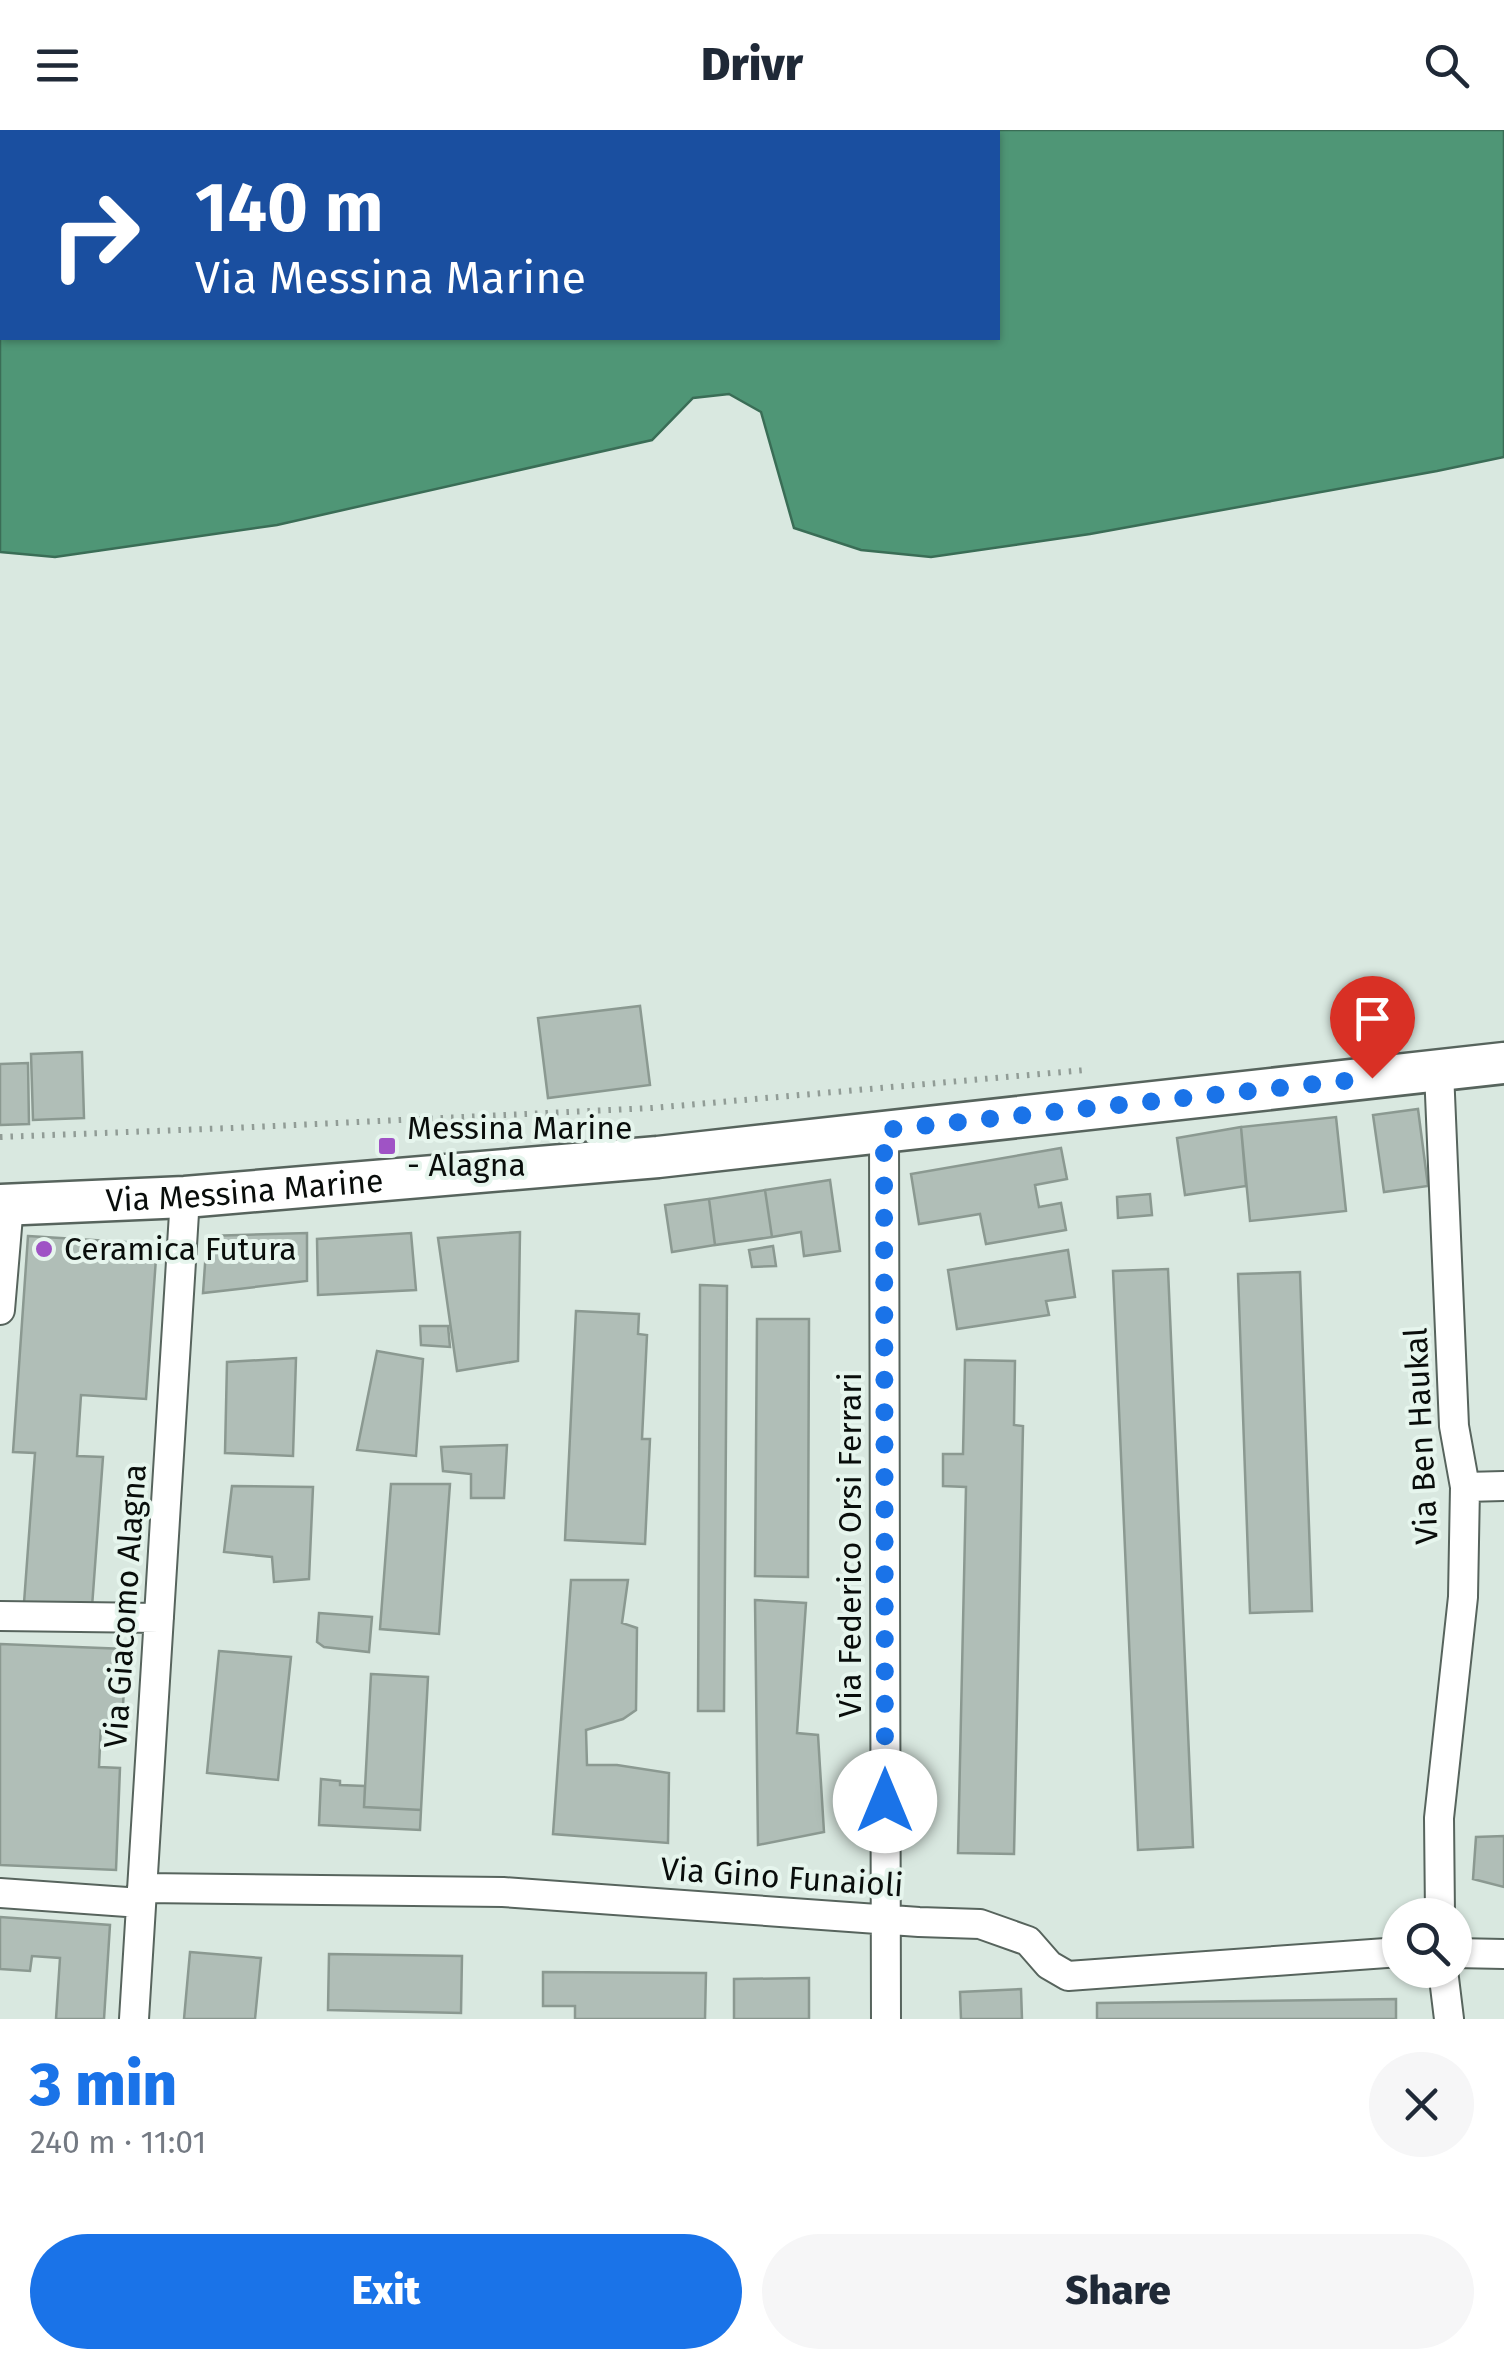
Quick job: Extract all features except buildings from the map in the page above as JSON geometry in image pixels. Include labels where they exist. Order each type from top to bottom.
[{"type":"main road","name":"Via Messina Marine","points":[[4,1204],[186,1197],[658,1157],[1504,1064]]},
{"type":"street","name":"Via Ben Haukal","points":[[1439,1071],[1454,1426],[1465,1486],[1462,1597],[1440,1818],[1440,1898]]},
{"type":"street","name":"Via Federico Orsi Ferrari","points":[[884,1130],[886,2019]]},
{"type":"street","name":"Via Giacomo Alagna","points":[[134,2019],[186,1197]]},
{"type":"street","points":[[0,1310],[4,1204]]},
{"type":"street","points":[[1465,1486],[1504,1486]]},
{"type":"street","points":[[0,1616],[159,1618]]},
{"type":"street","name":"Via Gino Funaioli","points":[[0,1893],[503,1892],[980,1924],[1028,1941],[1050,1965],[1068,1976],[1382,1953]]},
{"type":"street","points":[[1472,1953],[1504,1954]]},
{"type":"street","points":[[1445,1988],[1449,2019]]},
{"type":"path","points":[[0,1137],[652,1108],[1098,1068]]},
{"type":"shaded area","points":[[1000,130],[1504,130],[1504,457],[1090,534],[931,557],[861,550],[794,528],[761,412],[729,394],[693,398],[652,440],[277,525],[55,557],[0,552],[0,340],[1000,340]]},
{"type":"place","name":"Messina Marine - Alagna","points":[[387,1146]]},
{"type":"place","name":"Ceramica Futura","points":[[44,1249]]},
{"type":"route","points":[[885,1801],[884,1130],[1372,1078]]}]
